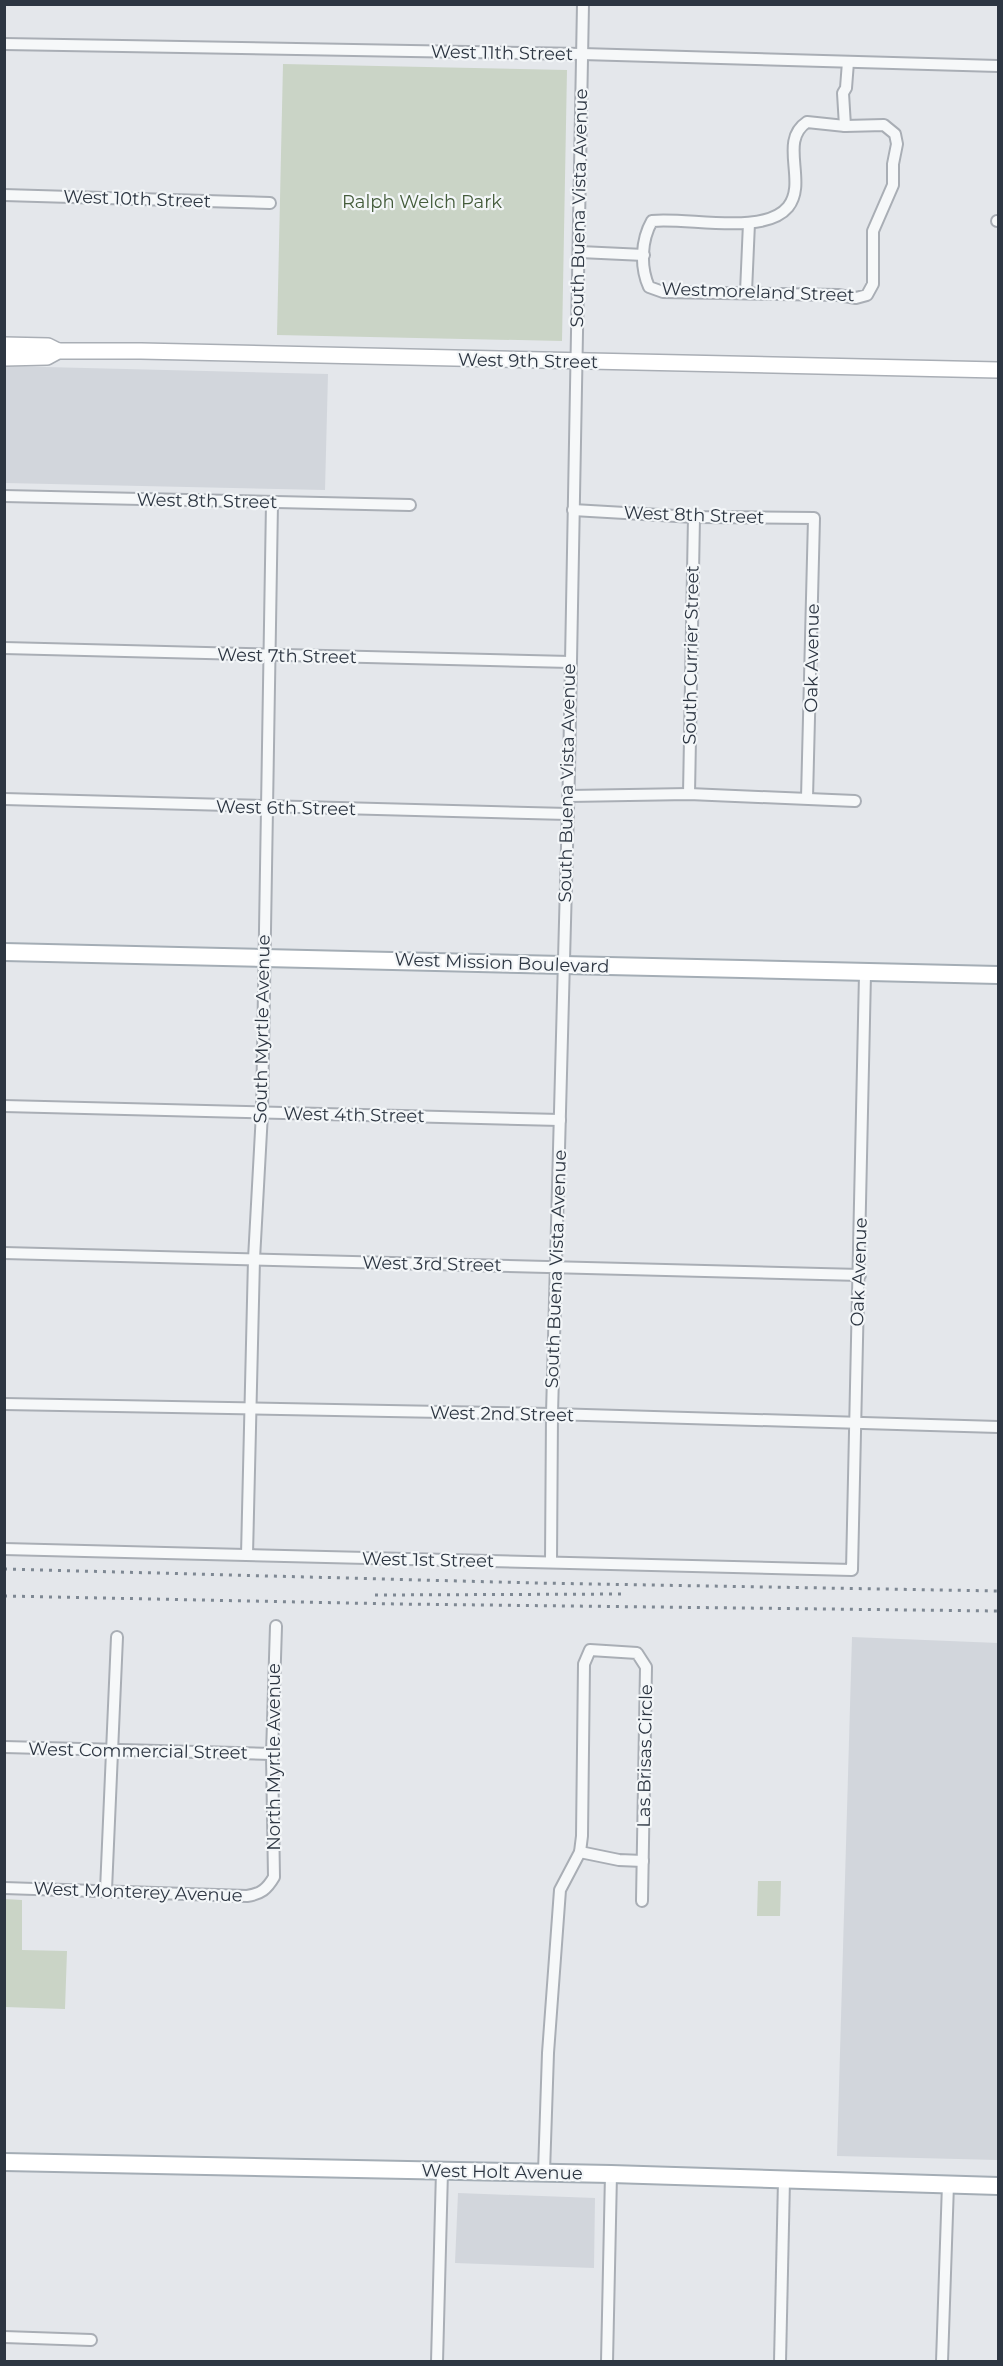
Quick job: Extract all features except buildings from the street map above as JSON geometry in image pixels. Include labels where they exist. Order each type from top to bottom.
[{"type":"main road","name":"West Mission Boulevard","points":[[4,952],[563,964],[866,974],[999,975]]},
{"type":"main road","name":"West Holt Avenue","points":[[4,2162],[544,2172],[999,2186]]},
{"type":"street","name":"South Buena Vista Avenue","points":[[551,1562],[552,1414],[568,814],[584,4]]},
{"type":"street","name":"West 11th Street","points":[[4,44],[582,54],[999,66]]},
{"type":"street","points":[[580,252],[644,255],[646,232],[652,221],[668,219],[749,223],[769,221],[785,210],[794,200],[796,158],[793,140],[796,129],[807,122],[845,126],[846,109],[843,106],[848,62]]},
{"type":"street","name":"Westmoreland Street","points":[[644,255],[644,275],[650,287],[663,292],[746,292],[838,295],[856,298],[867,295],[873,284],[873,231],[893,185],[893,164],[897,144],[895,134],[884,125],[845,126]]},
{"type":"street","name":"West 10th Street","points":[[4,195],[270,203]]},
{"type":"street","points":[[746,292],[749,223]]},
{"type":"street","name":"West 9th Street","points":[[4,345],[48,346],[58,351],[999,370]]},
{"type":"street","name":"West 9th Street","points":[[4,357],[47,357],[58,351]]},
{"type":"street","name":"West 8th Street","points":[[4,496],[410,505]]},
{"type":"street","name":"South Myrtle Avenue","points":[[247,1555],[254,1259],[262,1113],[272,503]]},
{"type":"street","name":"West 8th Street","points":[[573,510],[694,517],[814,518]]},
{"type":"street","name":"South Currier Street","points":[[689,794],[694,517]]},
{"type":"street","name":"Oak Avenue","points":[[807,798],[814,518]]},
{"type":"street","name":"West 7th Street","points":[[4,648],[570,663]]},
{"type":"street","points":[[568,796],[689,794],[855,801]]},
{"type":"street","name":"West 6th Street","points":[[4,799],[267,808],[568,814]]},
{"type":"street","name":"Oak Avenue","points":[[852,1570],[866,974]]},
{"type":"street","name":"West 4th Street","points":[[4,1106],[560,1120]]},
{"type":"street","name":"West 3rd Street","points":[[4,1253],[860,1275]]},
{"type":"street","name":"West 2nd Street","points":[[4,1404],[552,1414],[854,1425],[999,1427]]},
{"type":"street","name":"West 1st Street","points":[[4,1549],[852,1570]]},
{"type":"street","name":"North Myrtle Avenue","points":[[268,1887],[274,1877],[272,1754],[276,1626]]},
{"type":"street","points":[[106,1890],[110,1751],[117,1637]]},
{"type":"street","name":"Las Brisas Circle","points":[[544,2172],[548,2053],[560,1890],[580,1852],[584,1664],[590,1650],[637,1653],[646,1666],[642,1901]]},
{"type":"street","name":"West Commercial Street","points":[[4,1747],[272,1754]]},
{"type":"street","points":[[580,1852],[619,1860],[643,1861]]},
{"type":"street","name":"West Monterey Avenue","points":[[4,1888],[247,1896],[260,1894],[268,1887]]},
{"type":"street","points":[[437,2361],[442,2171]]},
{"type":"street","points":[[607,2361],[611,2174]]},
{"type":"street","points":[[780,2361],[784,2180]]},
{"type":"street","points":[[942,2361],[948,2184]]},
{"type":"street","points":[[4,2337],[91,2340]]},
{"type":"shaded area","points":[[5,366],[328,374],[325,490],[5,483]]},
{"type":"shaded area","points":[[852,1637],[998,1643],[998,2160],[837,2156]]},
{"type":"shaded area","points":[[458,2193],[595,2198],[594,2268],[455,2263]]},
{"type":"green space","name":"Ralph Welch Park","points":[[283,64],[567,70],[562,341],[277,335]]},
{"type":"green space","points":[[758,1881],[781,1881],[780,1916],[757,1916]]},
{"type":"green space","points":[[5,1899],[22,1900],[22,1950],[67,1951],[65,2009],[5,2007]]},
{"type":"railway","points":[[4,1569],[535,1583],[998,1591]]},
{"type":"railway","points":[[375,1595],[627,1594]]},
{"type":"railway","points":[[4,1596],[398,1604],[998,1611]]}]
